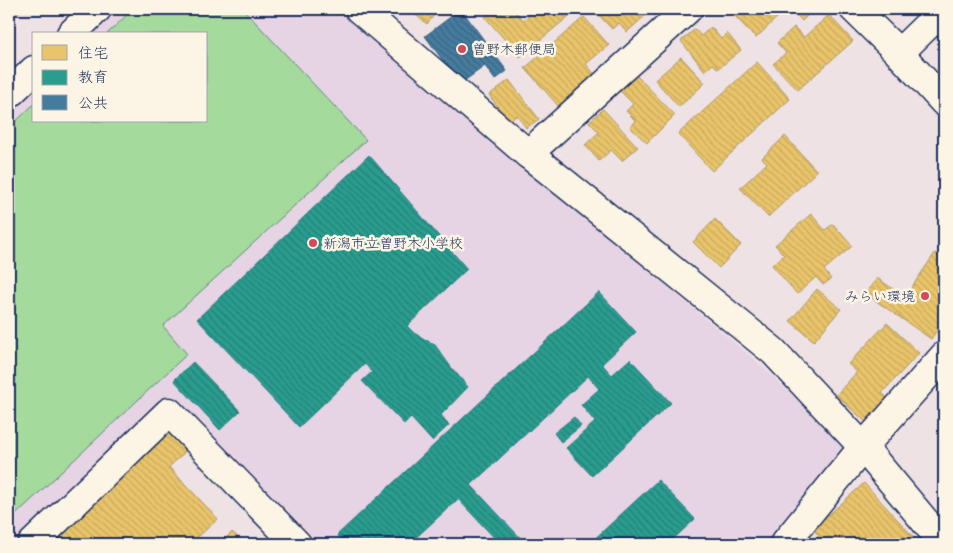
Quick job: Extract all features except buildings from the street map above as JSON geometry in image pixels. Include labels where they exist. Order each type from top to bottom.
[{"type":"street","points":[[73,32],[97,9]]},
{"type":"street","points":[[359,9],[528,154],[773,350],[863,447],[944,544]]},
{"type":"street","points":[[528,154],[688,9]]},
{"type":"street","points":[[854,9],[899,53],[944,102]]},
{"type":"street","points":[[899,53],[944,9]]},
{"type":"street","points":[[9,94],[32,72]]},
{"type":"street","points":[[784,544],[863,447],[944,356]]},
{"type":"street","points":[[32,544],[169,412],[284,540]]},
{"type":"shaded area","name":"新潟市立曽野木小学校","points":[[114,9],[338,9],[762,366],[850,451],[767,544],[311,544],[171,394],[16,544],[9,544],[9,110],[32,88],[32,122],[208,122],[208,32],[90,32]]},
{"type":"green space","points":[[133,9],[243,9],[366,140],[163,326],[187,354],[9,521],[9,128],[32,106],[32,122],[208,122],[208,32],[109,32]]},
{"type":"place","name":"曽野木郵便局","points":[[462,49]]},
{"type":"place","name":"新潟市立曽野木小学校","points":[[313,243]]},
{"type":"place","name":"みらい環境","points":[[925,296]]}]
